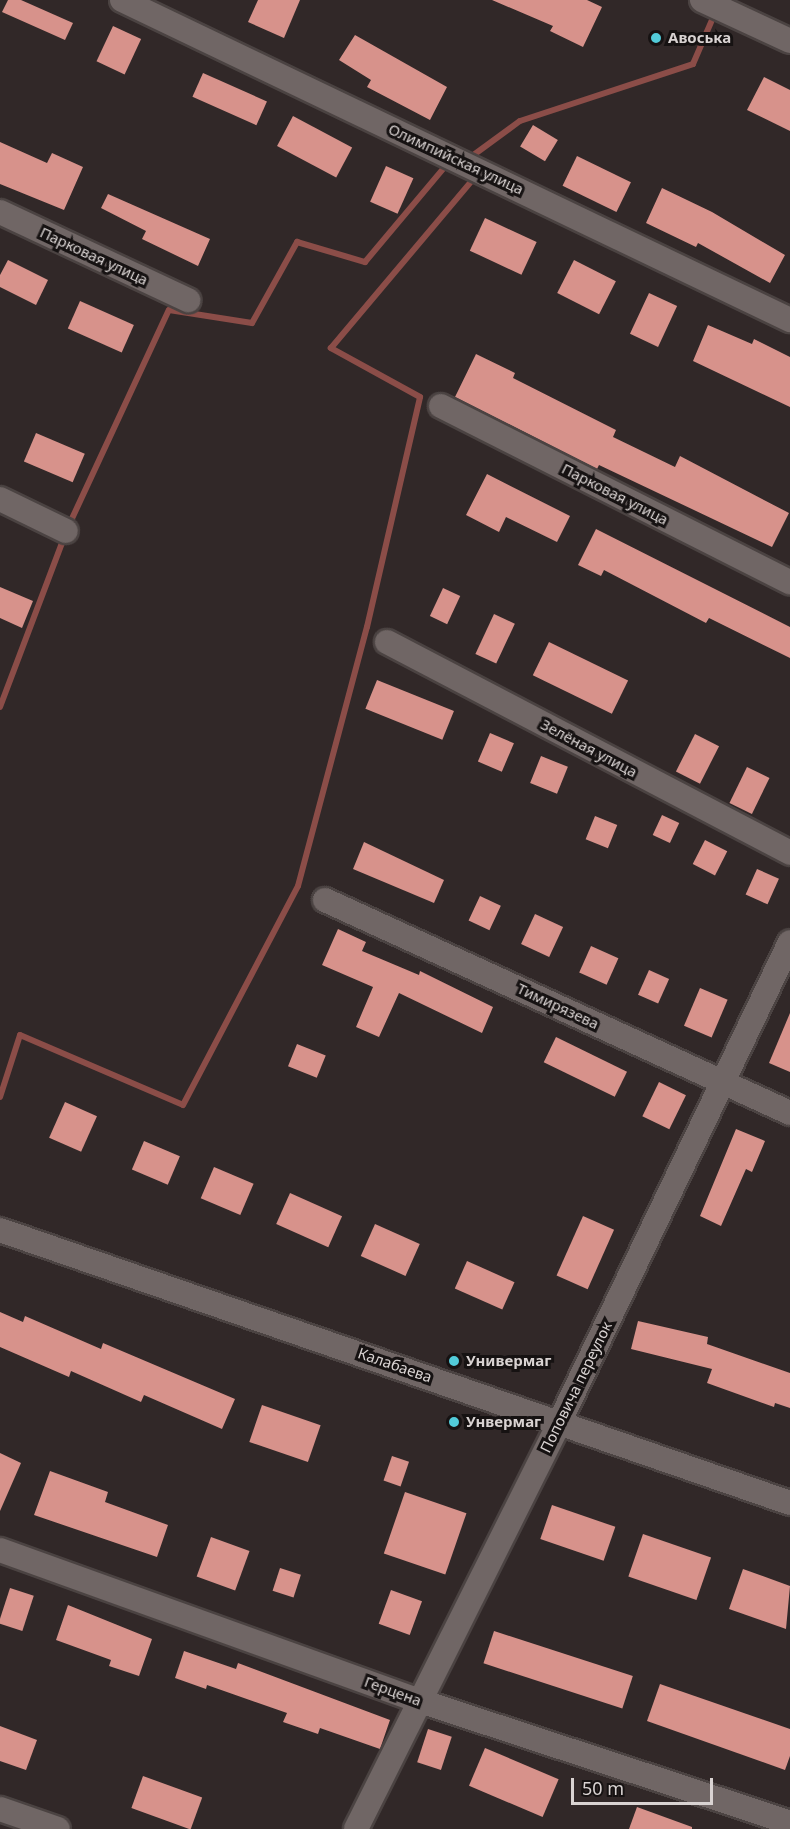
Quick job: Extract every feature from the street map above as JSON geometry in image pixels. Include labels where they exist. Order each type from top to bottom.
[{"type":"street","name":"Олимпийская улица","points":[[122,0],[790,320]]},
{"type":"street","points":[[702,0],[790,41]]},
{"type":"street","name":"Парковая улица","points":[[0,212],[188,300]]},
{"type":"street","name":"Парковая улица","points":[[441,406],[790,582]]},
{"type":"street","points":[[0,500],[66,531]]},
{"type":"street","name":"Зелёная улица","points":[[387,642],[790,853]]},
{"type":"street","name":"Тимирязева","points":[[325,900],[790,1113]]},
{"type":"street","name":"Поповича переулок","points":[[356,1829],[560,1421],[790,942]]},
{"type":"street","name":"Калабаева","points":[[0,1230],[560,1421],[790,1503]]},
{"type":"street","name":"Герцена","points":[[0,1550],[420,1701],[790,1823]]},
{"type":"street","points":[[0,1809],[58,1829]]},
{"type":"building","points":[[8,0],[21,0],[73,23],[65,40],[2,12]]},
{"type":"building","points":[[258,0],[300,0],[284,38],[248,22]]},
{"type":"building","points":[[492,0],[587,0],[602,7],[583,47],[550,31],[553,26]]},
{"type":"building","points":[[113,26],[141,39],[125,74],[97,61]]},
{"type":"building","points":[[355,35],[447,87],[430,120],[367,87],[371,80],[339,60]]},
{"type":"building","points":[[203,73],[267,101],[256,125],[192,97]]},
{"type":"building","points":[[764,77],[790,90],[790,131],[747,110]]},
{"type":"building","points":[[293,116],[352,147],[336,177],[277,146]]},
{"type":"building","points":[[533,125],[558,140],[545,161],[520,146]]},
{"type":"building","points":[[0,142],[47,163],[52,153],[83,167],[64,210],[0,184]]},
{"type":"building","points":[[577,156],[631,182],[616,212],[563,186]]},
{"type":"building","points":[[386,166],[413,178],[398,214],[370,202]]},
{"type":"building","points":[[662,188],[712,212],[785,255],[770,283],[698,243],[696,247],[646,223]]},
{"type":"building","points":[[108,194],[210,239],[198,266],[142,239],[146,231],[101,208]]},
{"type":"building","points":[[485,218],[537,242],[521,275],[470,251]]},
{"type":"building","points":[[8,260],[48,280],[36,305],[0,287],[0,275]]},
{"type":"building","points":[[574,260],[616,281],[599,314],[557,293]]},
{"type":"building","points":[[649,293],[677,306],[658,347],[630,334]]},
{"type":"building","points":[[80,301],[134,325],[122,352],[68,328]]},
{"type":"building","points":[[708,325],[752,344],[754,339],[790,357],[790,407],[693,361]]},
{"type":"building","points":[[476,354],[515,373],[513,378],[616,430],[613,437],[675,467],[680,456],[789,513],[772,547],[599,465],[597,469],[455,397]]},
{"type":"building","points":[[36,433],[85,454],[73,482],[24,462]]},
{"type":"building","points":[[487,474],[570,516],[557,542],[506,517],[499,532],[466,515]]},
{"type":"building","points":[[596,529],[790,627],[790,658],[709,618],[706,623],[604,570],[601,576],[578,565]]},
{"type":"building","points":[[0,587],[33,601],[22,628],[0,618]]},
{"type":"building","points":[[443,588],[460,596],[447,624],[430,616]]},
{"type":"building","points":[[494,614],[515,624],[496,664],[475,654]]},
{"type":"building","points":[[549,642],[628,681],[612,714],[533,675]]},
{"type":"building","points":[[377,680],[454,711],[442,740],[365,709]]},
{"type":"building","points":[[490,733],[514,743],[502,772],[478,762]]},
{"type":"building","points":[[695,734],[719,746],[700,784],[676,771]]},
{"type":"building","points":[[541,756],[568,767],[557,794],[530,783]]},
{"type":"building","points":[[747,767],[769,778],[752,814],[729,803]]},
{"type":"building","points":[[662,815],[679,823],[670,843],[653,835]]},
{"type":"building","points":[[595,816],[617,825],[608,848],[586,839]]},
{"type":"building","points":[[705,840],[727,851],[715,875],[693,864]]},
{"type":"building","points":[[364,842],[444,880],[434,903],[353,869]]},
{"type":"building","points":[[757,869],[779,879],[768,904],[746,895]]},
{"type":"building","points":[[480,896],[501,906],[489,930],[469,920]]},
{"type":"building","points":[[535,914],[563,927],[549,957],[521,944]]},
{"type":"building","points":[[338,929],[366,942],[362,951],[419,975],[420,971],[493,1007],[482,1033],[399,993],[379,1037],[356,1027],[373,987],[322,965]]},
{"type":"building","points":[[591,946],[618,958],[607,985],[579,972]]},
{"type":"building","points":[[649,970],[669,979],[658,1004],[638,995]]},
{"type":"building","points":[[700,988],[728,1000],[712,1037],[684,1026]]},
{"type":"building","points":[[790,1013],[790,1072],[769,1063]]},
{"type":"building","points":[[556,1037],[627,1072],[615,1097],[544,1062]]},
{"type":"building","points":[[297,1044],[326,1056],[317,1078],[288,1066]]},
{"type":"building","points":[[659,1082],[686,1095],[669,1129],[642,1116]]},
{"type":"building","points":[[65,1102],[97,1116],[81,1152],[49,1138]]},
{"type":"building","points":[[736,1129],[765,1141],[752,1172],[746,1169],[721,1226],[700,1216]]},
{"type":"building","points":[[144,1141],[180,1156],[168,1185],[132,1170]]},
{"type":"building","points":[[214,1167],[254,1184],[240,1215],[201,1198]]},
{"type":"building","points":[[290,1193],[342,1216],[328,1247],[276,1224]]},
{"type":"building","points":[[583,1216],[614,1230],[588,1289],[557,1275]]},
{"type":"building","points":[[375,1224],[420,1244],[406,1276],[361,1256]]},
{"type":"building","points":[[467,1261],[515,1282],[502,1310],[455,1288]]},
{"type":"building","points":[[0,1312],[23,1322],[25,1316],[101,1349],[103,1343],[235,1399],[222,1429],[144,1395],[141,1402],[71,1371],[69,1377],[0,1347]]},
{"type":"building","points":[[638,1321],[708,1337],[707,1344],[790,1373],[790,1408],[775,1403],[774,1407],[707,1383],[712,1369],[631,1349]]},
{"type":"building","points":[[262,1405],[321,1425],[308,1462],[249,1442]]},
{"type":"building","points":[[0,1453],[21,1463],[0,1511]]},
{"type":"building","points":[[392,1456],[409,1462],[401,1486],[384,1481]]},
{"type":"building","points":[[50,1471],[108,1492],[105,1502],[168,1525],[157,1557],[34,1515]]},
{"type":"building","points":[[405,1492],[466,1513],[445,1575],[384,1553]]},
{"type":"building","points":[[552,1505],[615,1527],[604,1561],[540,1539]]},
{"type":"building","points":[[643,1534],[711,1557],[696,1600],[628,1577]]},
{"type":"building","points":[[211,1537],[250,1551],[235,1590],[197,1576]]},
{"type":"building","points":[[280,1568],[301,1575],[294,1598],[273,1591]]},
{"type":"building","points":[[743,1569],[790,1586],[786,1629],[729,1609]]},
{"type":"building","points":[[10,1588],[34,1596],[22,1631],[0,1624]]},
{"type":"building","points":[[391,1590],[422,1601],[410,1635],[379,1624]]},
{"type":"building","points":[[68,1605],[152,1639],[139,1676],[109,1666],[111,1660],[56,1640]]},
{"type":"building","points":[[494,1631],[633,1676],[622,1708],[483,1663]]},
{"type":"building","points":[[184,1651],[236,1669],[238,1663],[390,1720],[380,1749],[320,1728],[318,1734],[283,1722],[287,1713],[207,1685],[206,1689],[175,1678]]},
{"type":"building","points":[[660,1684],[790,1729],[790,1756],[785,1770],[647,1721]]},
{"type":"building","points":[[0,1726],[37,1740],[26,1770],[0,1761]]},
{"type":"building","points":[[428,1729],[452,1737],[441,1770],[417,1762]]},
{"type":"building","points":[[485,1748],[559,1779],[543,1817],[469,1786]]},
{"type":"building","points":[[143,1776],[202,1798],[191,1829],[131,1808]]},
{"type":"building","points":[[637,1807],[692,1827],[692,1829],[629,1829]]},
{"type":"waterway","points":[[468,159],[520,121],[693,64],[715,13]]},
{"type":"waterway","points":[[69,525],[169,310],[252,323],[297,242],[365,262],[448,163]]},
{"type":"waterway","points":[[0,1097],[20,1035],[183,1105],[298,886],[367,627],[420,397],[331,348],[476,176]]},
{"type":"waterway","points":[[0,707],[65,535]]},
{"type":"place","name":"Авоська","points":[[656,38]]},
{"type":"place","name":"Универмаг","points":[[454,1361]]},
{"type":"place","name":"Унвермаг","points":[[454,1422]]}]
